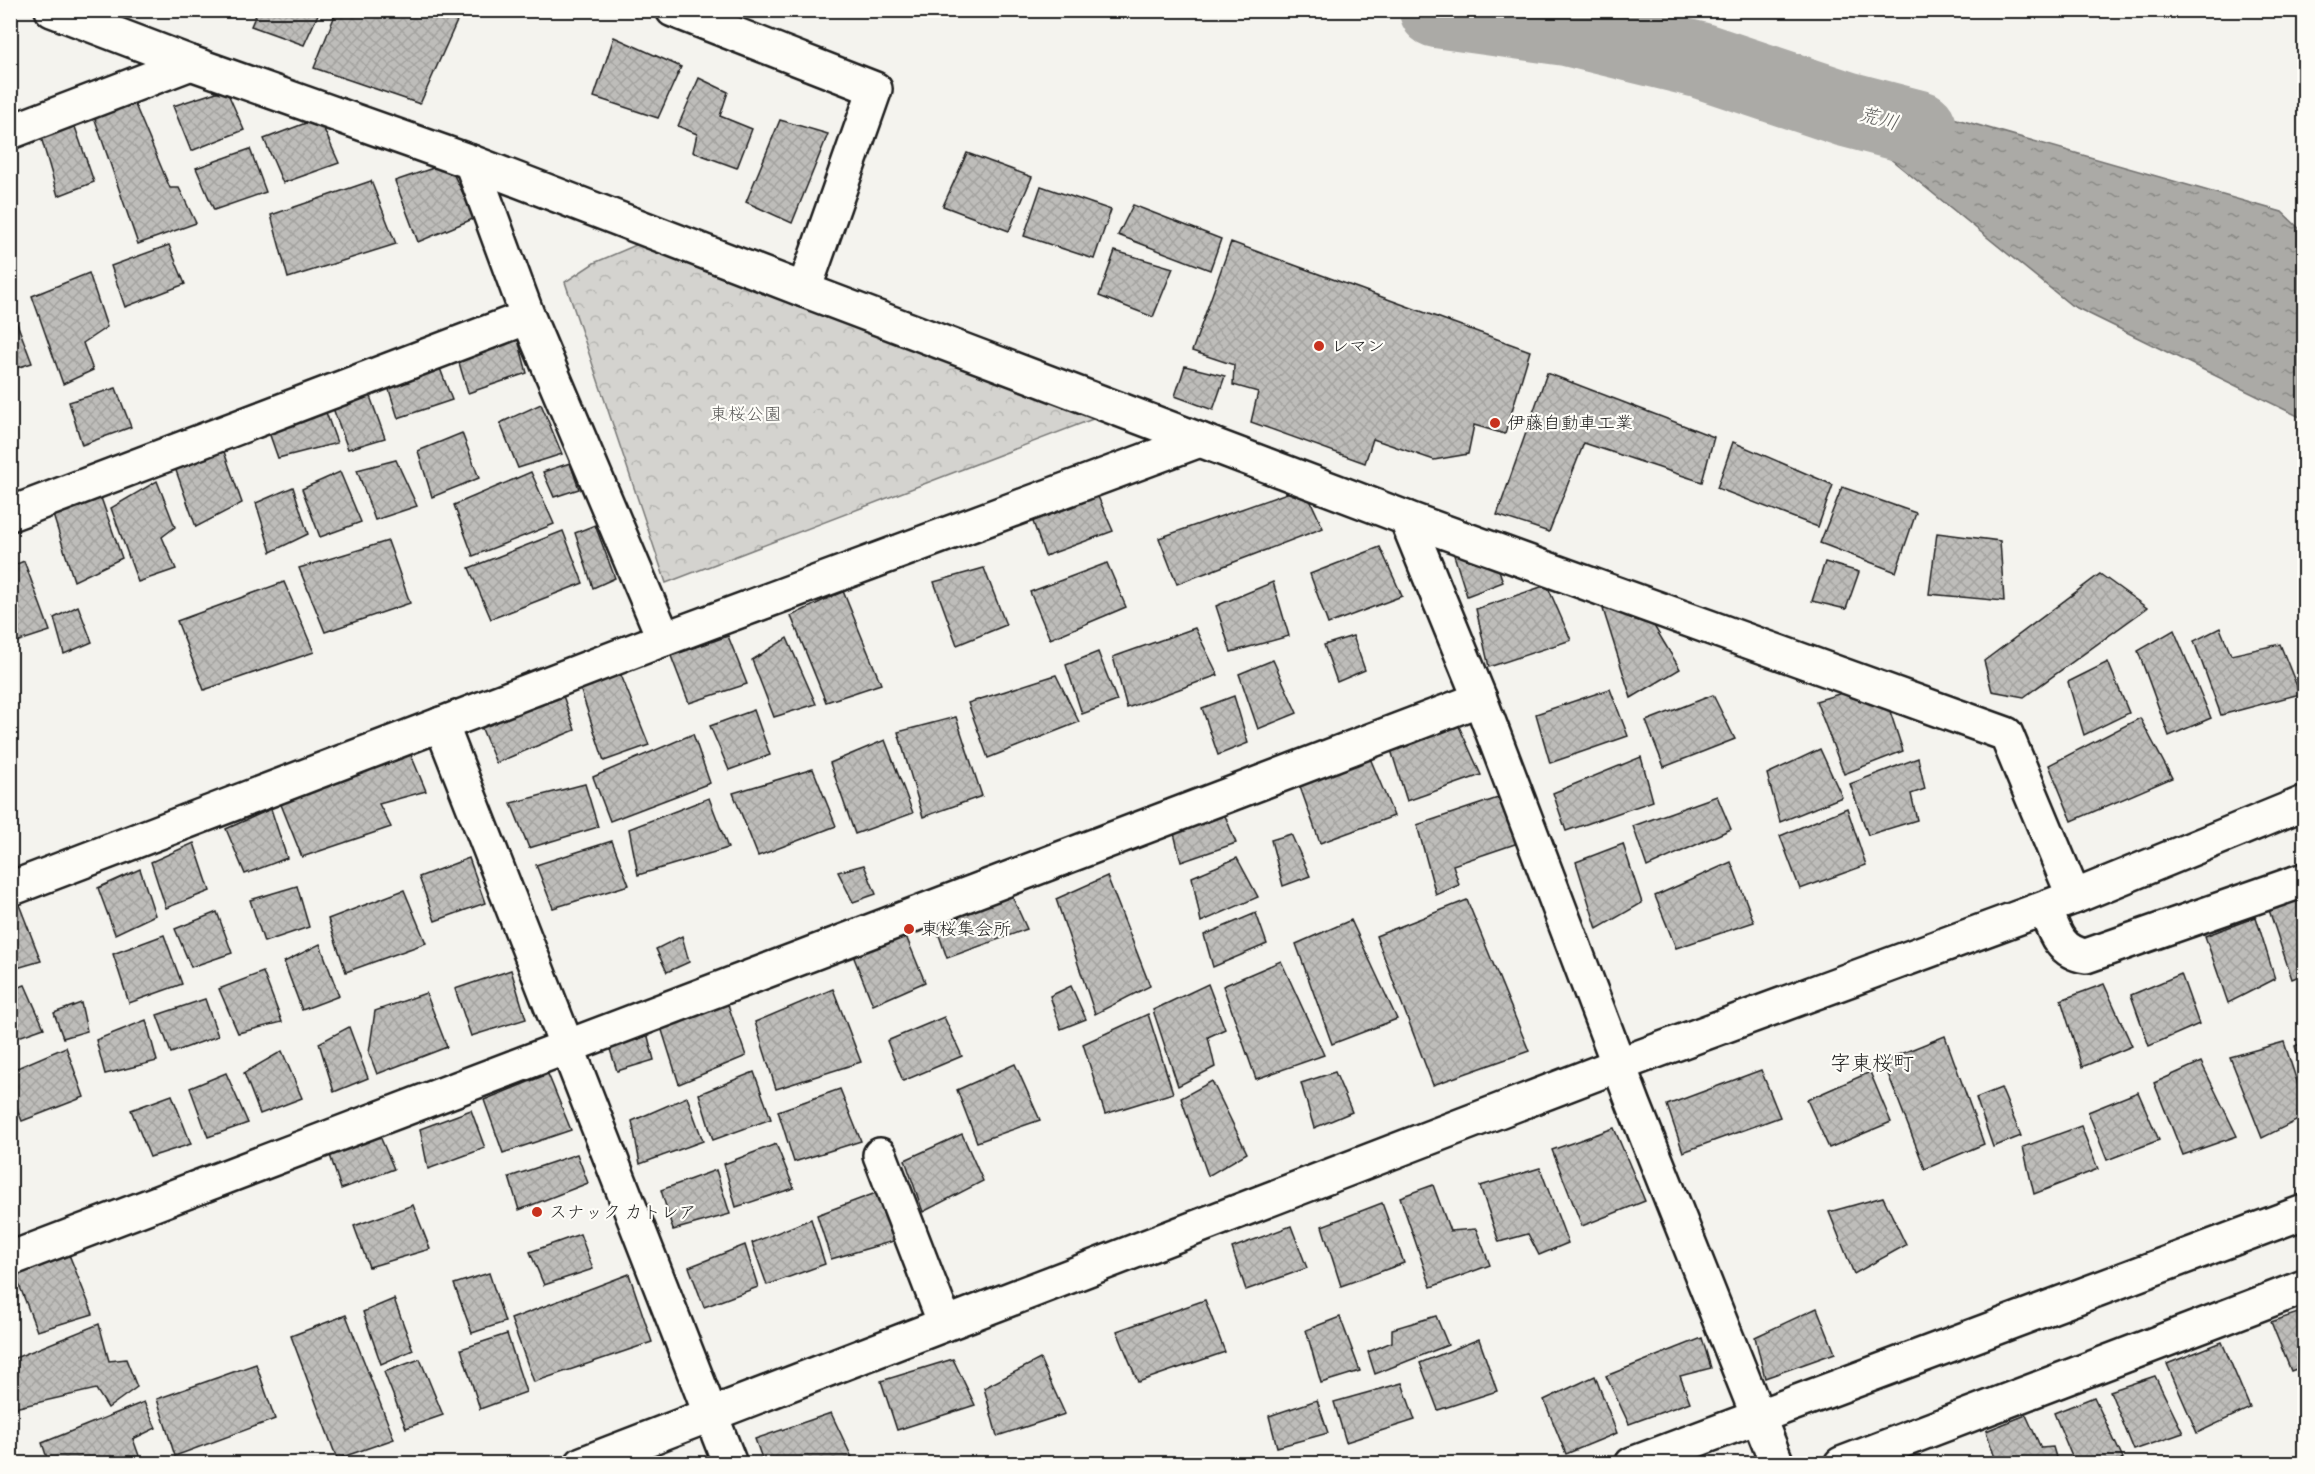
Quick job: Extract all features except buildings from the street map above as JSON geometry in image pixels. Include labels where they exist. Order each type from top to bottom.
[{"type":"street","points":[[52,10],[191,63],[471,162],[1406,518],[2006,734],[2060,902],[2054,931],[2062,945],[2073,954],[2086,956],[2304,880]]},
{"type":"street","points":[[673,10],[875,89],[804,290]]},
{"type":"street","points":[[10,132],[191,63]]},
{"type":"street","points":[[471,162],[528,317],[664,639]]},
{"type":"street","points":[[10,514],[528,317]]},
{"type":"street","points":[[10,889],[664,639],[1200,440]]},
{"type":"street","points":[[1406,518],[1480,699],[1618,1065],[1777,1464]]},
{"type":"street","points":[[10,1259],[1480,699]]},
{"type":"street","points":[[441,724],[730,1464]]},
{"type":"street","points":[[582,1464],[1618,1065],[2060,902],[2304,803]]},
{"type":"street","points":[[880,1155],[945,1324]]},
{"type":"street","points":[[1632,1464],[2304,1212]]},
{"type":"street","points":[[1841,1464],[2304,1287]]},
{"type":"green space","name":"東桜公園","points":[[650,239],[1106,414],[666,583],[565,282],[594,263]]},
{"type":"water","points":[[1778,68],[2282,212],[2304,233],[2304,419],[2071,305]]},
{"type":"waterway","name":"荒川","points":[[1437,10],[1567,28],[1699,60],[1846,109],[1919,128]]},
{"type":"place","name":"レマン","points":[[1319,346]]},
{"type":"place","name":"伊藤自動車工業","points":[[1495,423]]},
{"type":"place","name":"東桜集会所","points":[[909,929]]},
{"type":"place","name":"スナック カトレア","points":[[537,1212]]},
{"type":"district","name":"字東桜町","points":[[1872,1063]]}]
